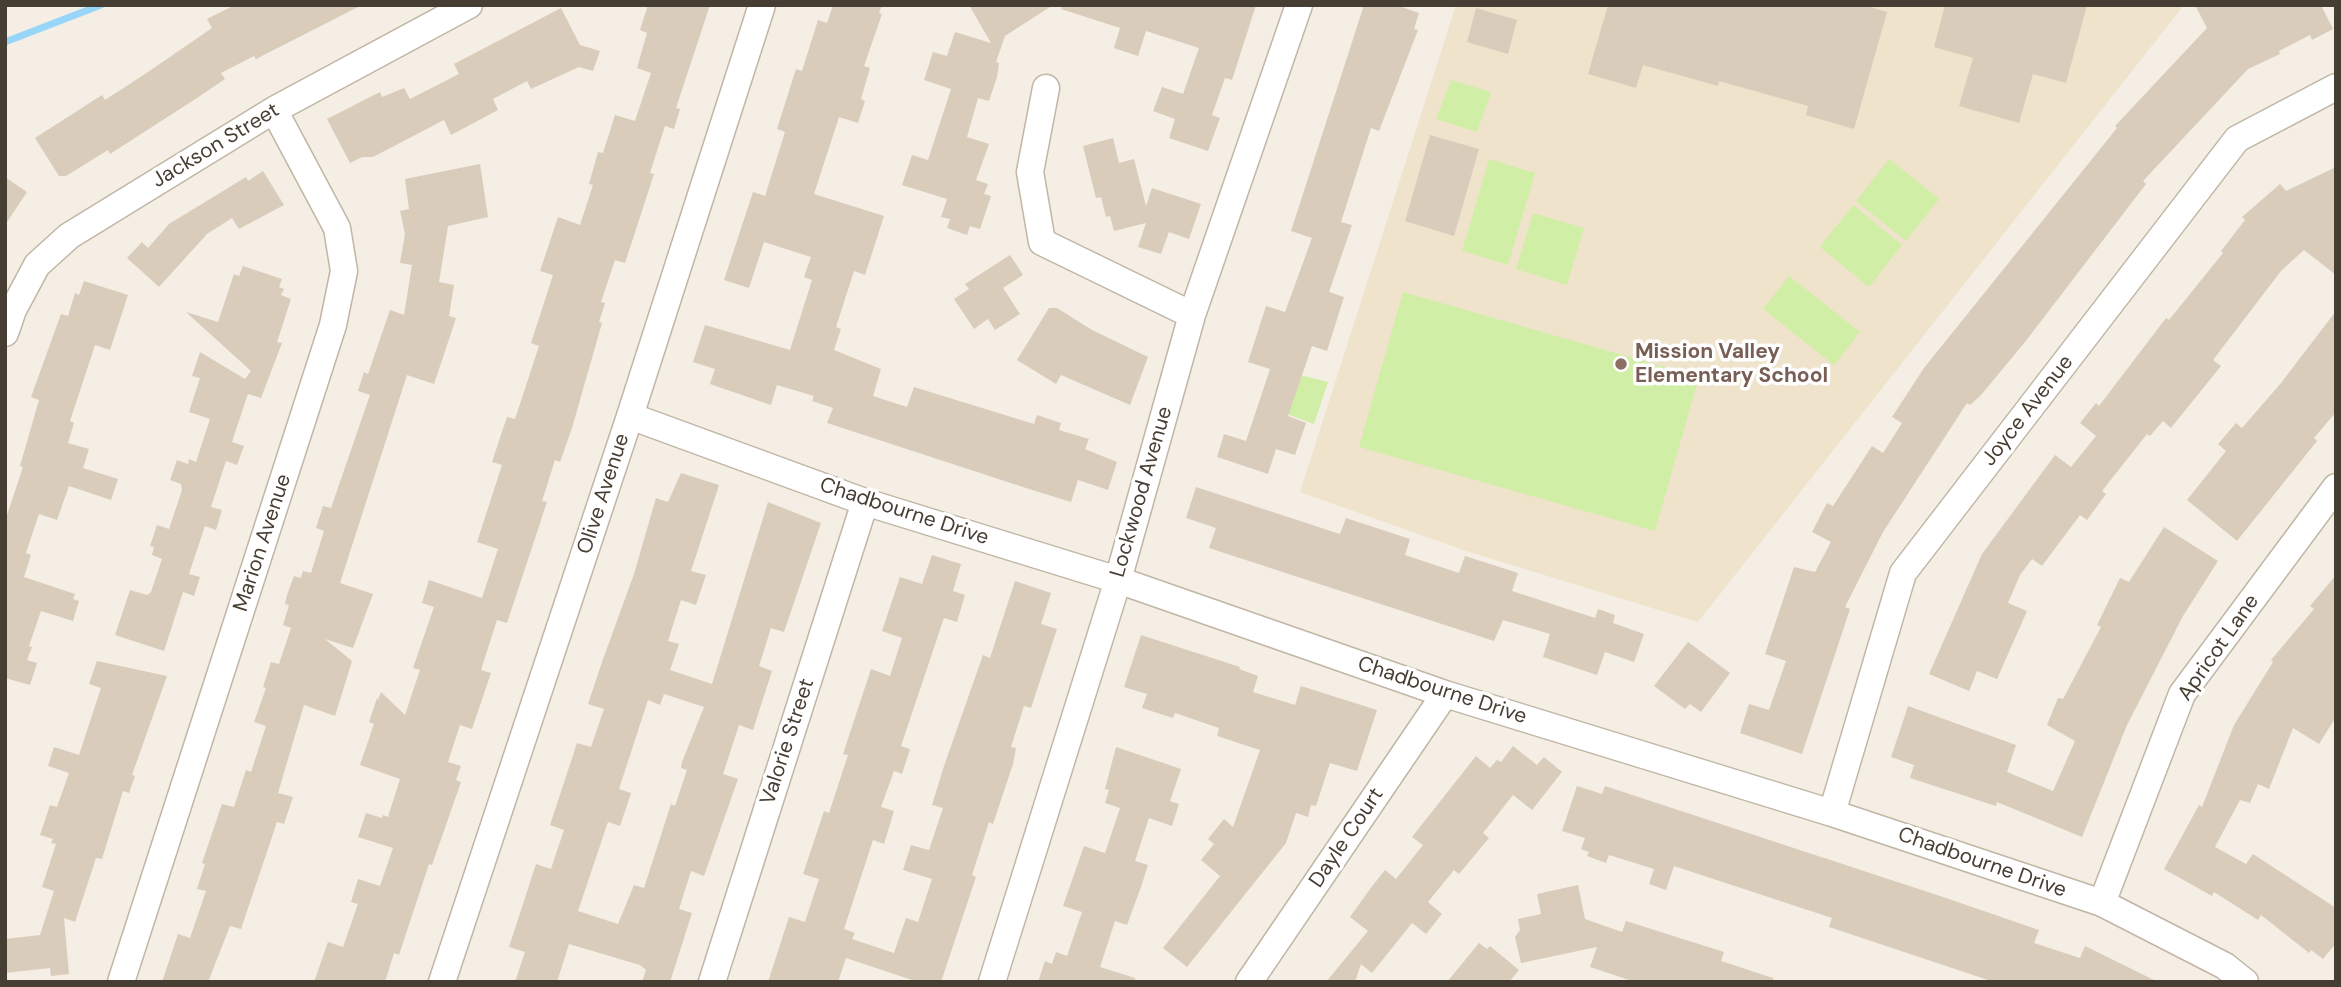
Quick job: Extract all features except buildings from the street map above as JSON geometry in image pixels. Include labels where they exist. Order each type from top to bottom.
[{"type":"street","name":"Jackson Street","points":[[5,332],[13,310],[37,265],[69,236],[274,110],[469,5]]},
{"type":"street","name":"Olive Avenue","points":[[442,982],[630,416],[762,5]]},
{"type":"street","name":"Lockwood Avenue","points":[[992,982],[1118,580],[1192,315],[1298,5]]},
{"type":"street","points":[[1046,88],[1030,172],[1042,242],[1192,315]]},
{"type":"street","name":"Joyce Avenue","points":[[1832,813],[1903,573],[2237,139],[2336,88]]},
{"type":"street","name":"Marion Avenue","points":[[121,982],[333,325],[344,271],[337,228],[274,110]]},
{"type":"street","name":"Chadbourne Drive","points":[[630,416],[865,502],[1118,580],[1445,694],[1832,813],[2102,903],[2225,966],[2245,982]]},
{"type":"street","name":"Apricot Lane","points":[[2102,903],[2182,694],[2336,487]]},
{"type":"street","name":"Valorie Street","points":[[712,982],[865,502]]},
{"type":"street","name":"Dayle Court","points":[[1250,982],[1445,694]]},
{"type":"shaded area","name":"Mission Valley Elementary School","points":[[1456,5],[2184,5],[1698,622],[1469,552],[1300,492]]},
{"type":"green space","points":[[1451,80],[1491,92],[1477,132],[1436,119]]},
{"type":"green space","points":[[1489,159],[1535,173],[1508,265],[1462,251]]},
{"type":"green space","points":[[1889,159],[1939,199],[1906,241],[1856,201]]},
{"type":"green space","points":[[1853,205],[1902,245],[1869,287],[1820,247]]},
{"type":"green space","points":[[1533,213],[1584,228],[1567,285],[1516,269]]},
{"type":"green space","points":[[1789,276],[1860,332],[1834,365],[1763,309]]},
{"type":"green space","points":[[1403,292],[1699,377],[1655,531],[1359,447]]},
{"type":"green space","points":[[1300,375],[1328,382],[1314,424],[1287,414]]},
{"type":"waterway","points":[[5,42],[101,5]]},
{"type":"place","name":"Mission Valley Elementary School","points":[[1621,364]]}]
